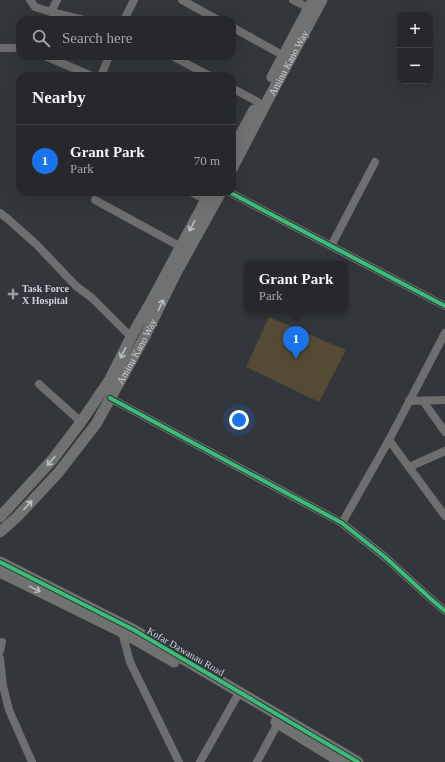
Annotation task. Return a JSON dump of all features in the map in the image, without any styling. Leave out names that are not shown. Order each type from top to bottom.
[{"type":"main road","name":"Aminu Kano Way","points":[[236,161],[322,0]]},
{"type":"main road","name":"Aminu Kano Way","points":[[236,141],[284,56],[311,4]]},
{"type":"main road","name":"Aminu Kano Way","points":[[0,517],[53,460],[110,379],[131,337],[208,196]]},
{"type":"main road","name":"Aminu Kano Way","points":[[0,532],[17,517],[58,473],[96,424],[145,336],[176,273],[219,196]]},
{"type":"main road","points":[[78,426],[86,438]]},
{"type":"main road","name":"Kofar Dawanau Road","points":[[0,562],[134,630],[358,762]]},
{"type":"main road","name":"Kofar Dawanau Road","points":[[0,572],[122,632],[278,723],[328,758],[341,762]]},
{"type":"street","points":[[30,0],[35,7],[68,16]]},
{"type":"street","points":[[51,12],[57,0]]},
{"type":"street","points":[[126,16],[134,0]]},
{"type":"street","points":[[182,0],[211,16]]},
{"type":"street","points":[[293,0],[311,4]]},
{"type":"street","points":[[236,30],[284,56]]},
{"type":"street","points":[[0,48],[16,48]]},
{"type":"street","points":[[54,60],[83,72]]},
{"type":"street","points":[[103,72],[107,60]]},
{"type":"street","points":[[180,60],[202,72]]},
{"type":"street","points":[[236,90],[258,102]]},
{"type":"street","points":[[331,246],[374,162]]},
{"type":"street","points":[[236,196],[445,306]]},
{"type":"street","points":[[95,200],[181,247]]},
{"type":"street","points":[[0,213],[37,245],[76,286],[92,298],[131,337]]},
{"type":"street","points":[[342,523],[409,401],[442,346],[445,333]]},
{"type":"street","points":[[39,384],[78,426]]},
{"type":"street","points":[[110,398],[342,523],[385,557],[445,611]]},
{"type":"street","points":[[409,401],[445,400]]},
{"type":"street","points":[[423,401],[445,432]]},
{"type":"street","points":[[388,440],[410,467],[445,516]]},
{"type":"street","points":[[410,467],[445,451]]},
{"type":"street","points":[[122,632],[130,662],[178,762]]},
{"type":"street","points":[[0,651],[2,642]]},
{"type":"street","points":[[0,658],[3,686],[9,710],[32,762]]},
{"type":"street","points":[[200,762],[236,698]]},
{"type":"street","points":[[257,762],[278,723]]},
{"type":"shaded area","points":[[269,317],[346,350],[319,402],[246,367]]},
{"type":"cycle path","points":[[236,196],[445,306]]},
{"type":"cycle path","points":[[110,398],[342,523],[385,557],[445,611]]},
{"type":"cycle path","points":[[0,562],[134,630],[358,762]]},
{"type":"place","name":"Task Force X Hospital","points":[[13,294]]},
{"type":"place","name":"Grant Park","points":[[296,359]]}]
